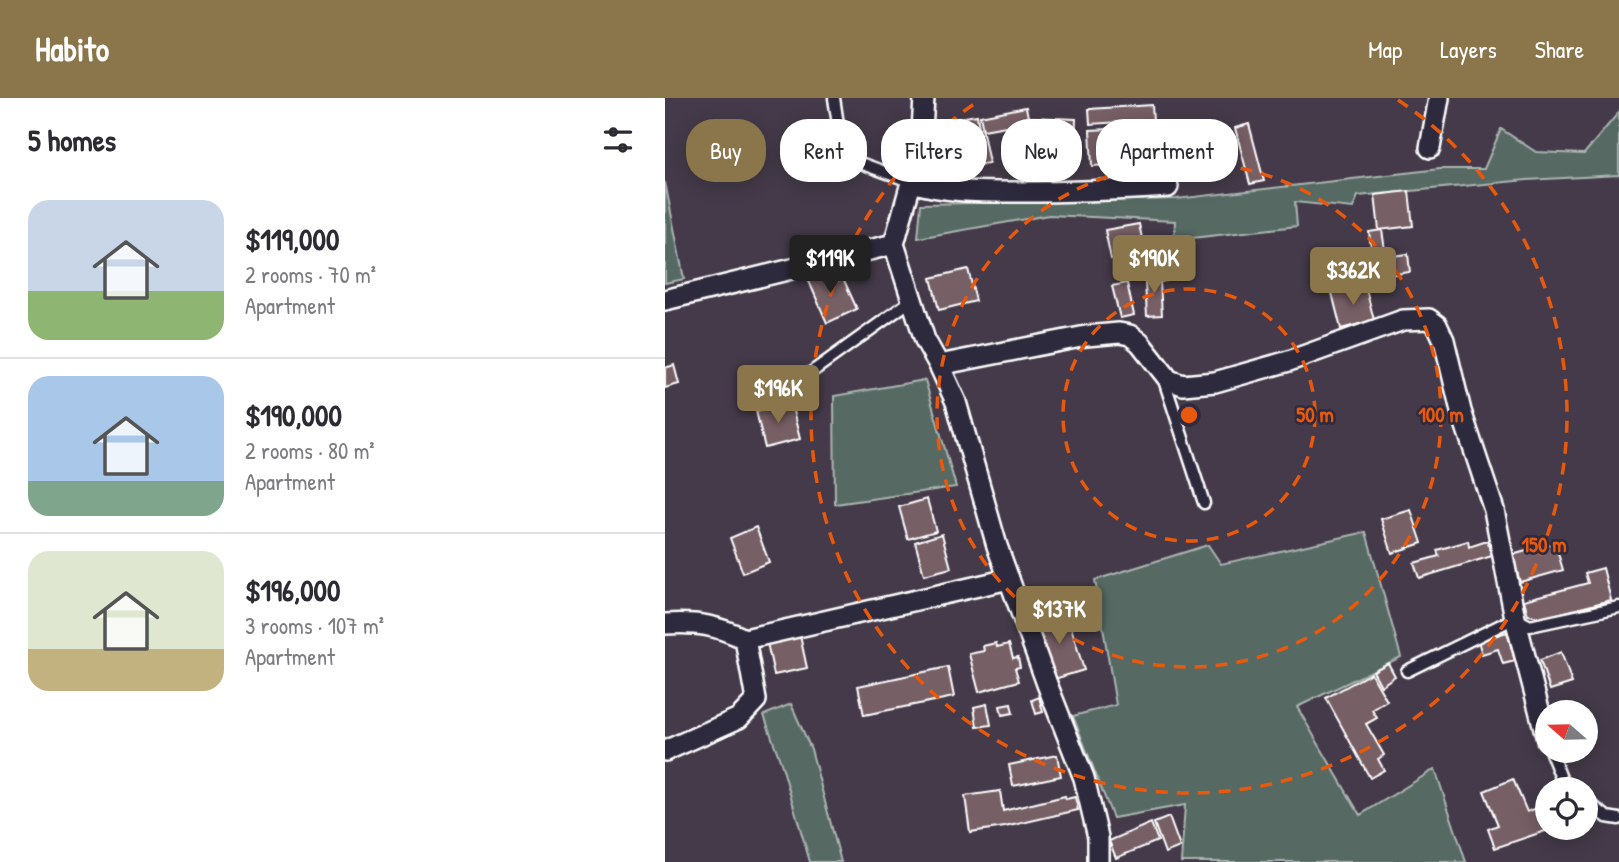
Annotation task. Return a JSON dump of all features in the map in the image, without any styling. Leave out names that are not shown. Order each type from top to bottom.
[{"type":"street","points":[[923,119],[924,98]]},
{"type":"street","points":[[1430,148],[1439,98]]},
{"type":"street","points":[[1098,862],[1098,837],[1084,778],[1009,579],[956,402],[925,340],[894,244],[912,182],[932,188],[970,192],[1087,192],[1168,187]]},
{"type":"street","points":[[665,300],[894,244]]},
{"type":"street","points":[[939,365],[1119,332],[1130,335],[1140,343],[1169,380],[1183,385],[1215,382],[1289,361],[1403,320],[1429,319],[1437,324],[1444,340],[1461,411],[1494,510],[1515,618],[1536,700]]},
{"type":"street","points":[[665,624],[693,622],[722,628],[745,639],[1009,579]]},
{"type":"street","points":[[665,751],[739,718],[756,700],[745,639]]},
{"type":"lane","points":[[834,98],[841,144],[860,163],[881,171]]},
{"type":"lane","points":[[774,399],[912,300]]},
{"type":"lane","points":[[1161,371],[1204,503]]},
{"type":"lane","points":[[1407,671],[1515,618],[1530,626],[1619,607]]},
{"type":"lane","points":[[1598,810],[1607,817],[1619,819]]},
{"type":"green space","points":[[1619,112],[1619,175],[1527,180],[1358,196],[1353,208],[1295,202],[1297,226],[1174,240],[1175,221],[1049,215],[918,238],[921,204],[1176,199],[1440,169],[1484,169],[1501,129],[1536,152],[1584,154]]},
{"type":"green space","points":[[665,182],[684,279],[665,283]]},
{"type":"green space","points":[[925,380],[956,487],[835,504],[834,396]]},
{"type":"green space","points":[[1366,532],[1401,657],[1297,707],[1360,815],[1435,769],[1466,862],[1181,862],[1185,805],[1113,818],[1073,716],[1116,705],[1095,580],[1208,545],[1221,564]]},
{"type":"green space","points":[[791,704],[811,749],[841,862],[810,862],[764,715]]},
{"type":"building","points":[[1152,105],[1153,119],[1096,119],[1096,124],[1090,124],[1089,109]]},
{"type":"building","points":[[1026,107],[1028,119],[1001,119],[1001,127],[987,129],[987,119],[981,119],[980,116]]},
{"type":"building","points":[[977,115],[978,119],[954,119]]},
{"type":"building","points":[[1030,117],[1076,119],[1030,119]]},
{"type":"building","points":[[1249,124],[1264,181],[1250,184],[1238,139],[1238,127]]},
{"type":"building","points":[[1090,130],[1096,130],[1096,166],[1092,166]]},
{"type":"building","points":[[1409,191],[1413,226],[1379,230],[1375,195]]},
{"type":"building","points":[[1139,224],[1145,253],[1111,259],[1105,230]]},
{"type":"building","points":[[1382,230],[1386,257],[1408,254],[1410,272],[1375,277],[1369,232]]},
{"type":"building","points":[[817,264],[827,285],[843,278],[857,309],[827,323],[804,270]]},
{"type":"building","points":[[968,269],[976,301],[939,310],[931,278]]},
{"type":"building","points":[[1166,274],[1166,281],[1160,282],[1162,315],[1147,316],[1145,283],[1152,282],[1151,276]]},
{"type":"building","points":[[1127,283],[1134,315],[1120,318],[1112,286]]},
{"type":"building","points":[[1365,285],[1374,320],[1341,329],[1332,293]]},
{"type":"building","points":[[674,365],[679,384],[665,388],[665,368]]},
{"type":"building","points":[[791,403],[800,439],[765,448],[756,411]]},
{"type":"building","points":[[927,499],[936,531],[908,539],[899,507]]},
{"type":"building","points":[[1411,510],[1422,543],[1392,553],[1381,519]]},
{"type":"building","points":[[756,527],[769,562],[743,573],[730,538]]},
{"type":"building","points":[[942,534],[951,568],[924,575],[915,542]]},
{"type":"building","points":[[1468,541],[1469,547],[1487,541],[1492,556],[1419,578],[1414,563],[1439,556],[1437,550]]},
{"type":"building","points":[[1555,543],[1563,570],[1520,582],[1512,555]]},
{"type":"building","points":[[1603,568],[1611,600],[1542,618],[1528,615],[1524,600],[1588,583],[1585,573]]},
{"type":"building","points":[[1066,611],[1084,670],[1051,680],[1033,622]]},
{"type":"building","points":[[799,631],[807,668],[774,675],[766,638]]},
{"type":"building","points":[[1507,632],[1515,661],[1503,664],[1498,649],[1482,654],[1478,641]]},
{"type":"building","points":[[996,643],[997,647],[1009,644],[1013,658],[1018,657],[1020,667],[1015,668],[1019,681],[979,692],[969,654],[984,651],[983,646]]},
{"type":"building","points":[[1561,652],[1572,683],[1550,690],[1540,660]]},
{"type":"building","points":[[1388,663],[1395,676],[1381,686],[1373,671]]},
{"type":"building","points":[[948,667],[954,697],[864,715],[858,686]]},
{"type":"building","points":[[1371,673],[1387,701],[1372,710],[1377,718],[1366,724],[1384,755],[1378,759],[1384,770],[1370,778],[1326,698]]},
{"type":"building","points":[[1039,697],[1043,712],[1036,714],[1032,700]]},
{"type":"building","points":[[987,704],[991,725],[977,727],[974,707]]},
{"type":"building","points":[[1011,704],[1013,713],[1002,715],[1000,706]]},
{"type":"building","points":[[1057,755],[1061,776],[1013,786],[1009,765]]},
{"type":"building","points":[[1513,779],[1527,812],[1535,809],[1535,834],[1495,848],[1488,829],[1498,825],[1484,791]]},
{"type":"building","points":[[1000,791],[1003,811],[1065,796],[1066,799],[1075,797],[1078,810],[970,832],[965,796]]},
{"type":"building","points":[[1169,817],[1180,847],[1165,853],[1154,823]]},
{"type":"building","points":[[1151,823],[1158,841],[1116,858],[1109,841]]}]
